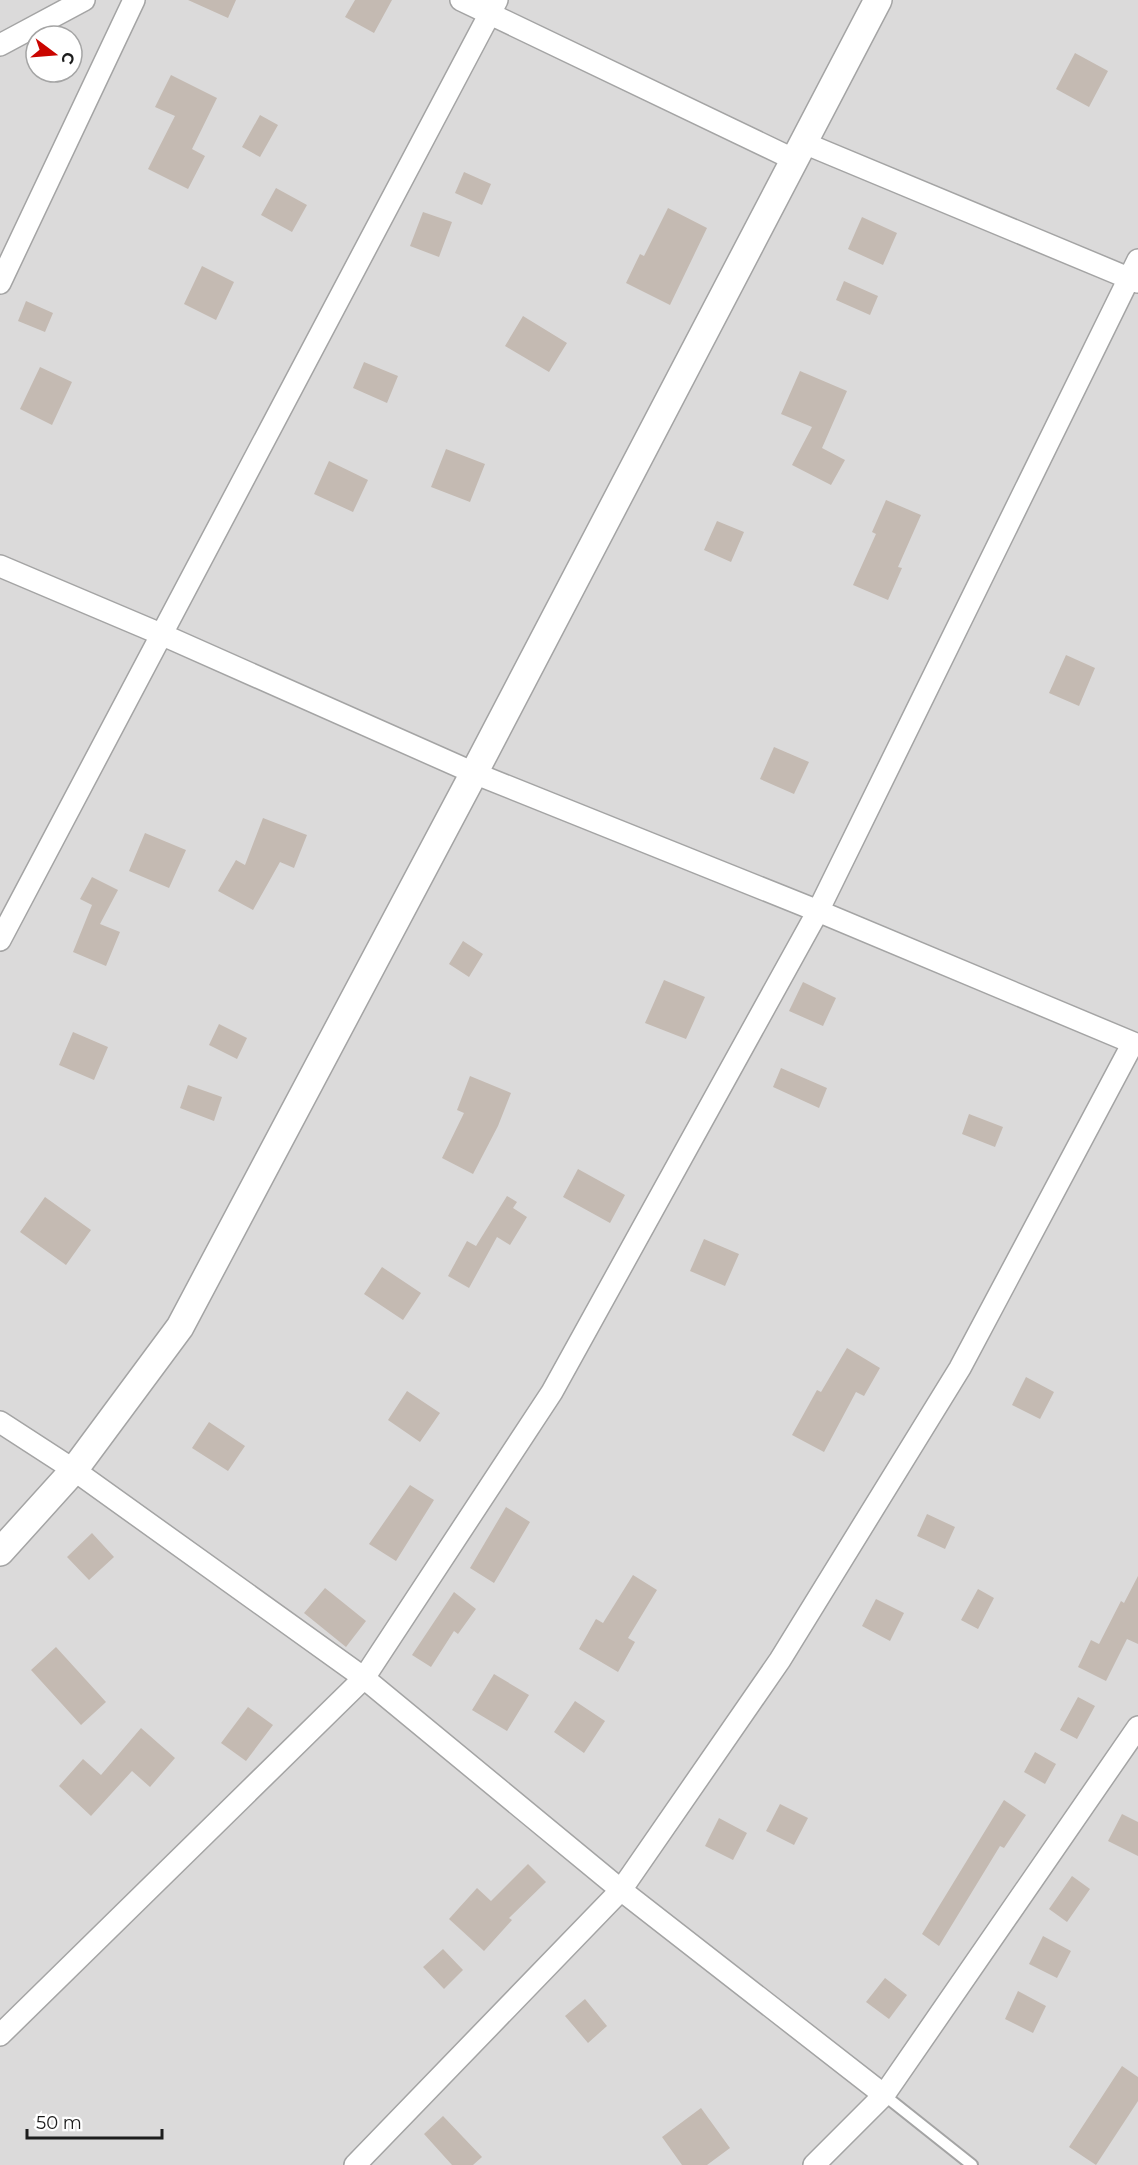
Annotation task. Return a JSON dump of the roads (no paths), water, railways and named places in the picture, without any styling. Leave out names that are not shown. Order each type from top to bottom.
[{"type":"street","points":[[0,45],[84,0]]},
{"type":"street","points":[[0,283],[134,0]]},
{"type":"street","points":[[0,2035],[364,1678],[552,1392],[818,911],[1135,273],[799,151],[493,7],[461,0]]},
{"type":"street","points":[[0,1552],[74,1470],[180,1327],[474,773],[878,0]]},
{"type":"street","points":[[0,940],[493,7]]},
{"type":"street","points":[[0,566],[163,635],[474,773],[818,911],[1136,1044],[960,1368],[780,1660],[621,1890],[356,2165]]},
{"type":"street","points":[[0,1422],[74,1470],[364,1678],[621,1890],[884,2095]]},
{"type":"street","points":[[814,2165],[884,2095],[1138,1727]]},
{"type":"lane","points":[[884,2095],[972,2165]]}]
